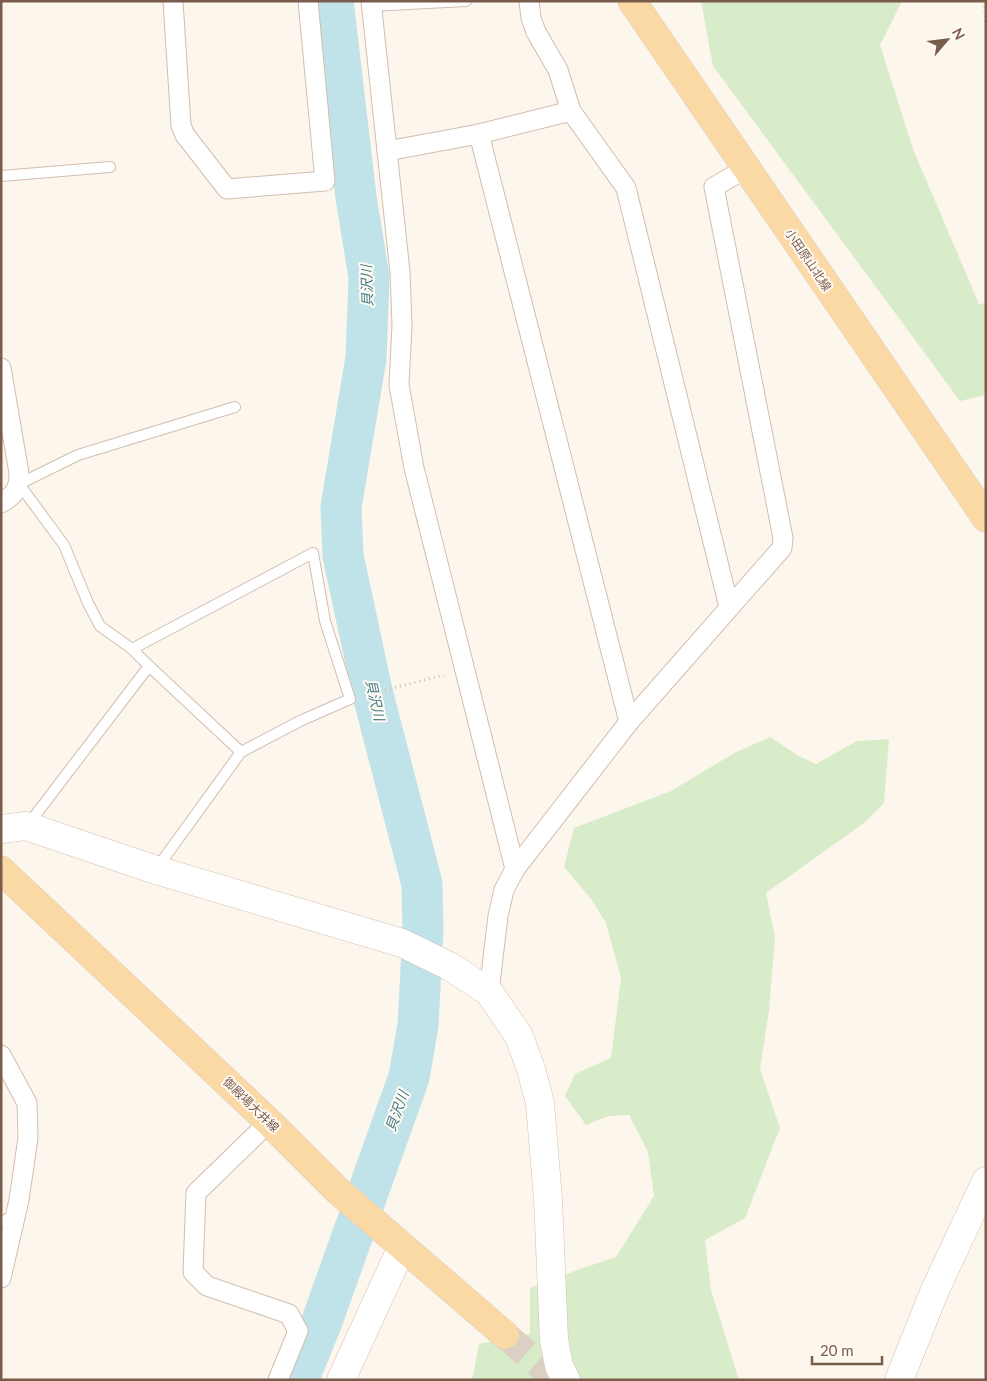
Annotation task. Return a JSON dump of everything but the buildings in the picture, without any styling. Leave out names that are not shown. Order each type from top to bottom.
[{"type":"main road","name":"小田原山北線","points":[[632,1],[986,518]]},
{"type":"main road","name":"御殿場大井線","points":[[1,870],[269,1122],[337,1190],[505,1335]]},
{"type":"street","points":[[173,1],[181,126],[185,135],[227,189],[325,181],[308,1]]},
{"type":"street","points":[[529,1],[531,18],[536,32],[558,70],[571,111],[626,188],[729,607]]},
{"type":"street","points":[[371,4],[400,272],[402,326],[399,385],[414,468],[515,869]]},
{"type":"street","points":[[387,151],[480,134],[571,111]]},
{"type":"street","points":[[480,134],[629,722]]},
{"type":"street","points":[[489,992],[498,916],[504,890],[515,869],[629,722],[782,548],[783,538],[714,187],[746,169]]},
{"type":"street","points":[[1,368],[19,473],[19,484],[16,490],[1,503]]},
{"type":"street","points":[[14,828],[402,943],[451,967],[489,992],[519,1036],[531,1069],[540,1103],[548,1199],[554,1340],[559,1366],[566,1380]]},
{"type":"street","points":[[1,1278],[8,1219],[28,1138],[27,1103],[3,1062]]},
{"type":"street","points":[[269,1122],[196,1193],[193,1272],[207,1286],[289,1314],[298,1330],[278,1380]]},
{"type":"street","points":[[900,1380],[935,1290],[986,1181]]},
{"type":"street","points":[[341,1380],[402,1247]]},
{"type":"lane","points":[[371,4],[466,1]]},
{"type":"lane","points":[[1,176],[110,167]]},
{"type":"lane","points":[[235,407],[78,455],[19,484],[64,545],[88,604],[100,626],[132,649],[241,752]]},
{"type":"lane","points":[[132,649],[313,552],[325,621],[350,699],[300,721],[241,752],[156,870]]},
{"type":"lane","points":[[14,828],[149,666]]},
{"type":"path","points":[[984,1],[986,25]]},
{"type":"path","points":[[350,699],[464,669]]},
{"type":"green space","points":[[701,1],[902,1],[880,45],[913,149],[979,304],[986,303],[986,395],[960,401],[713,66]]},
{"type":"green space","points":[[770,737],[799,756],[816,764],[857,741],[889,739],[884,803],[864,823],[766,893],[775,937],[769,1010],[760,1069],[780,1128],[745,1218],[705,1240],[711,1290],[739,1380],[472,1380],[479,1344],[530,1334],[530,1288],[616,1257],[654,1196],[648,1152],[629,1115],[609,1116],[586,1125],[565,1096],[575,1074],[611,1058],[621,978],[606,923],[591,899],[564,867],[574,828],[671,791],[736,752]]},
{"type":"waterway","name":"貝沢川","points":[[298,1380],[322,1321],[409,1077],[418,1025],[423,932],[422,884],[373,695],[343,556],[341,507],[366,358],[369,277],[356,197],[333,1]]},
{"type":"tunnel","points":[[505,1335],[557,1380]]}]
